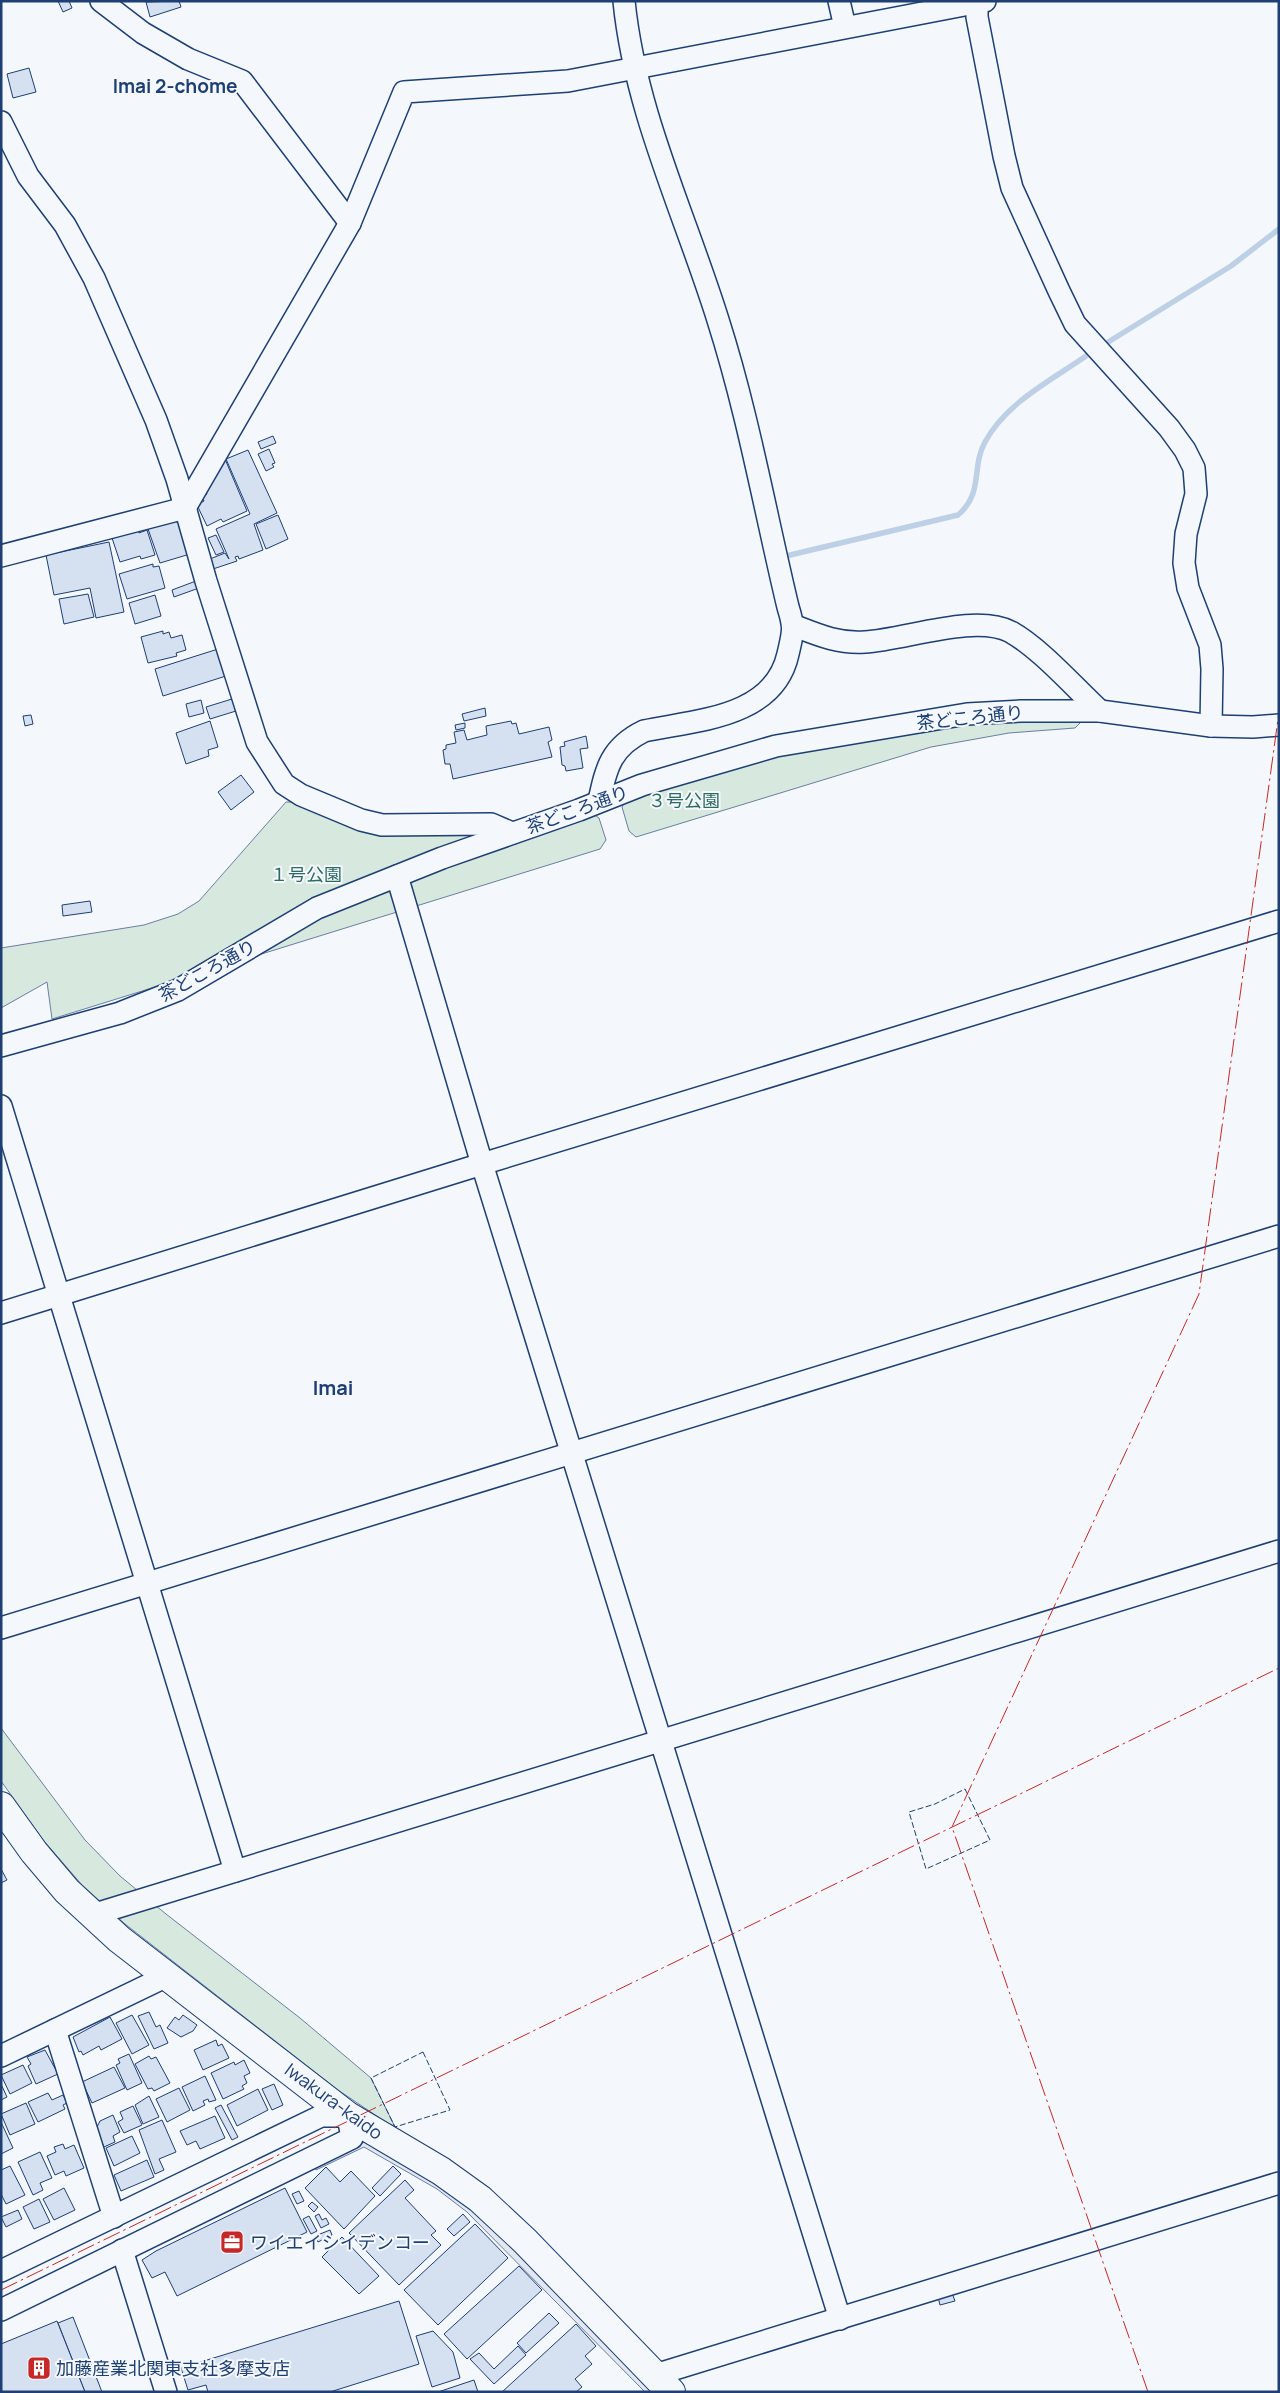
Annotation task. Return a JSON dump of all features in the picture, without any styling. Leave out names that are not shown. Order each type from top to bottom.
[{"type":"main road","name":"Iwakura-kaido","points":[[3,1811],[50,1872],[92,1915],[145,1961],[348,2116],[441,2171],[498,2215],[663,2383]]},
{"type":"street","points":[[101,1],[143,33],[188,58],[242,80],[350,223]]},
{"type":"street","points":[[599,801],[605,771],[620,746],[631,737],[644,731],[738,710],[762,698],[776,683],[786,666],[794,626],[728,350],[649,122],[634,68],[624,1]]},
{"type":"street","points":[[839,1],[845,27]]},
{"type":"street","points":[[1,556],[185,508],[350,223],[404,92],[542,83],[634,68],[881,20],[895,20],[980,2],[976,17],[1010,180],[1059,291],[1076,324],[1169,428],[1185,450],[1194,468],[1196,494],[1186,534],[1184,563],[1188,588],[1210,645],[1212,726]]},
{"type":"street","points":[[1,122],[23,168],[65,224],[94,278],[156,420],[257,742],[284,784],[300,795],[361,820],[382,825],[490,824],[512,833]]},
{"type":"street","points":[[794,626],[835,641],[865,642],[963,627],[984,625],[998,627],[1027,643],[1100,711]]},
{"type":"street","name":"茶どころ通り","points":[[1,1046],[120,1013],[178,990],[317,908],[397,876],[666,777],[799,741],[967,714],[1021,711],[1100,711],[1212,726],[1253,727],[1279,725]]},
{"type":"street","points":[[397,876],[482,1164],[573,1452],[840,2318]]},
{"type":"street","points":[[1,1313],[1279,921]]},
{"type":"street","points":[[1,1106],[235,1871]]},
{"type":"street","points":[[1,1628],[1279,1236]]},
{"type":"street","points":[[92,1915],[1279,1551]]},
{"type":"street","points":[[1,2056],[167,1976]]},
{"type":"street","points":[[55,2030],[114,2217]]},
{"type":"street","points":[[1,2272],[321,2116],[348,2116],[352,2138],[1,2310]]},
{"type":"street","points":[[663,2383],[840,2318],[1279,2184]]},
{"type":"street","points":[[122,2250],[166,2392]]},
{"type":"green space","name":"３号公園","points":[[952,720],[1082,721],[1075,728],[1009,733],[931,747],[636,837],[629,831],[622,807],[628,796],[770,752]]},
{"type":"green space","name":"１号公園","points":[[286,802],[299,802],[364,830],[531,831],[589,811],[599,818],[606,840],[600,849],[52,1019],[47,982],[1,1008],[1,948],[144,925],[178,914],[199,901]]},
{"type":"green space","points":[[1,1728],[85,1840],[120,1876],[300,2018],[371,2078],[396,2129],[338,2090],[125,1924],[82,1885],[44,1841],[1,1781]]},
{"type":"shaded area","points":[[370,2142],[477,2209],[657,2392],[645,2392],[467,2212],[437,2189],[364,2147],[316,2170],[314,2166],[359,2143]]},
{"type":"building","points":[[58,1],[69,1],[72,8],[63,12]]},
{"type":"building","points":[[179,1],[181,7],[150,17],[146,2]]},
{"type":"building","points":[[29,68],[36,92],[13,98],[7,74]]},
{"type":"building","points":[[273,436],[276,443],[261,449],[258,442]]},
{"type":"building","points":[[269,449],[275,463],[272,464],[274,467],[266,471],[258,454]]},
{"type":"building","points":[[248,450],[277,513],[254,524],[263,550],[239,559],[238,556],[235,557],[237,561],[213,569],[210,559],[225,553],[229,559],[216,529],[250,514],[226,459]]},
{"type":"building","points":[[225,459],[247,511],[223,522],[221,519],[207,526],[197,505],[204,501],[202,497],[207,494],[205,491]]},
{"type":"building","points":[[278,515],[288,539],[266,549],[256,524]]},
{"type":"building","points":[[175,520],[176,522],[179,521],[190,554],[160,563],[148,529]]},
{"type":"building","points":[[138,530],[139,533],[147,530],[155,555],[141,559],[140,556],[120,562],[112,538]]},
{"type":"building","points":[[216,535],[224,552],[216,555],[208,538]]},
{"type":"building","points":[[109,542],[124,612],[96,618],[90,588],[54,595],[46,555]]},
{"type":"building","points":[[153,564],[153,567],[159,566],[165,588],[127,599],[119,574]]},
{"type":"building","points":[[196,581],[199,588],[174,597],[172,590]]},
{"type":"building","points":[[88,594],[94,617],[64,624],[59,599]]},
{"type":"building","points":[[155,595],[161,616],[135,624],[129,603]]},
{"type":"building","points":[[163,631],[163,634],[169,632],[171,638],[182,635],[186,650],[176,653],[177,656],[148,663],[141,637]]},
{"type":"building","points":[[218,649],[226,676],[163,696],[155,669]]},
{"type":"building","points":[[232,699],[236,711],[210,719],[206,707]]},
{"type":"building","points":[[201,700],[204,713],[189,717],[186,704]]},
{"type":"building","points":[[485,708],[486,716],[464,721],[462,714]]},
{"type":"building","points":[[31,715],[33,724],[25,726],[23,716]]},
{"type":"building","points":[[210,721],[218,747],[208,750],[209,756],[186,764],[176,733]]},
{"type":"building","points":[[511,721],[512,724],[516,723],[519,734],[549,727],[552,740],[548,742],[552,757],[453,779],[450,764],[445,764],[443,750],[446,749],[446,745],[456,743],[454,732],[464,730],[467,740],[487,735],[486,726]]},
{"type":"building","points":[[465,723],[465,728],[456,730],[455,725]]},
{"type":"building","points":[[586,736],[588,748],[580,749],[583,768],[566,771],[565,766],[562,765],[560,747],[565,746],[564,742]]},
{"type":"building","points":[[241,775],[254,792],[231,810],[218,792]]},
{"type":"building","points":[[90,901],[92,912],[63,916],[62,905]]},
{"type":"building","points":[[1,1869],[7,1880],[1,1883]]},
{"type":"building","points":[[149,2012],[156,2027],[160,2025],[168,2043],[154,2049],[138,2016]]},
{"type":"building","points":[[132,2015],[149,2045],[132,2054],[116,2023]]},
{"type":"building","points":[[183,2015],[197,2025],[193,2031],[181,2037],[167,2028],[175,2017],[179,2020]]},
{"type":"building","points":[[110,2017],[122,2039],[101,2050],[99,2046],[83,2055],[81,2051],[79,2052],[73,2037]]},
{"type":"building","points":[[216,2040],[218,2046],[222,2044],[229,2058],[203,2070],[194,2050]]},
{"type":"building","points":[[45,2050],[58,2074],[36,2084],[28,2066],[31,2064],[27,2057]]},
{"type":"building","points":[[129,2054],[142,2083],[127,2090],[116,2065],[120,2063],[118,2059]]},
{"type":"building","points":[[149,2056],[151,2059],[156,2057],[170,2083],[154,2091],[152,2088],[148,2089],[135,2064]]},
{"type":"building","points":[[244,2060],[250,2073],[244,2076],[247,2083],[242,2086],[244,2089],[223,2099],[211,2073],[234,2062],[235,2065]]},
{"type":"building","points":[[23,2065],[32,2083],[10,2094],[1,2075]]},
{"type":"building","points":[[114,2067],[125,2088],[92,2103],[82,2082]]},
{"type":"building","points":[[205,2076],[216,2100],[209,2102],[208,2099],[203,2101],[205,2105],[193,2111],[182,2087]]},
{"type":"building","points":[[1,2084],[7,2097],[1,2100]]},
{"type":"building","points":[[274,2084],[283,2105],[272,2110],[262,2089]]},
{"type":"building","points":[[179,2088],[190,2110],[167,2122],[156,2099]]},
{"type":"building","points":[[258,2089],[268,2110],[237,2126],[227,2105]]},
{"type":"building","points":[[48,2093],[52,2100],[63,2095],[67,2103],[63,2105],[65,2109],[38,2122],[28,2102]]},
{"type":"building","points":[[149,2096],[159,2117],[143,2124],[135,2105]]},
{"type":"building","points":[[26,2103],[35,2124],[10,2135],[1,2114]]},
{"type":"building","points":[[221,2105],[238,2137],[232,2140],[215,2108]]},
{"type":"building","points":[[133,2106],[142,2125],[124,2133],[118,2122],[123,2119],[120,2112]]},
{"type":"building","points":[[113,2115],[120,2132],[113,2136],[115,2142],[104,2147],[96,2129],[100,2121]]},
{"type":"building","points":[[215,2116],[225,2138],[200,2149],[196,2141],[187,2145],[180,2131]]},
{"type":"building","points":[[162,2120],[176,2152],[159,2159],[164,2170],[155,2174],[139,2130]]},
{"type":"building","points":[[1,2122],[13,2148],[1,2154]]},
{"type":"building","points":[[132,2136],[140,2153],[114,2166],[106,2148]]},
{"type":"building","points":[[63,2144],[65,2149],[74,2145],[84,2168],[66,2176],[64,2171],[55,2175],[47,2156],[56,2152],[54,2147]]},
{"type":"building","points":[[40,2152],[52,2178],[40,2183],[43,2190],[33,2195],[18,2162]]},
{"type":"building","points":[[147,2160],[154,2177],[121,2191],[114,2175]]},
{"type":"building","points":[[10,2166],[25,2195],[6,2204],[1,2194],[1,2170]]},
{"type":"building","points":[[393,2166],[401,2174],[380,2196],[372,2188]]},
{"type":"building","points":[[326,2167],[340,2182],[351,2171],[375,2196],[344,2229],[305,2188]]},
{"type":"building","points":[[405,2180],[414,2190],[405,2198],[436,2231],[431,2235],[441,2245],[399,2285],[349,2233]]},
{"type":"building","points":[[64,2188],[75,2210],[54,2220],[43,2199]]},
{"type":"building","name":"ワイエイシイデンコー","points":[[285,2188],[307,2232],[177,2296],[165,2272],[152,2278],[142,2260],[156,2251]]},
{"type":"building","points":[[299,2191],[304,2201],[297,2204],[292,2194]]},
{"type":"building","points":[[39,2199],[50,2222],[34,2229],[23,2207]]},
{"type":"building","points":[[312,2202],[318,2207],[314,2212],[308,2206]]},
{"type":"building","points":[[18,2210],[22,2219],[6,2227],[1,2217]]},
{"type":"building","points":[[319,2214],[322,2220],[326,2218],[329,2224],[321,2228],[315,2216]]},
{"type":"building","points":[[463,2214],[470,2222],[454,2236],[447,2229]]},
{"type":"building","points":[[309,2216],[317,2231],[311,2234],[303,2219]]},
{"type":"building","points":[[475,2224],[508,2258],[438,2325],[404,2290]]},
{"type":"building","points":[[330,2230],[332,2235],[318,2242],[315,2236]]},
{"type":"building","points":[[342,2237],[379,2276],[359,2294],[322,2257]]},
{"type":"building","points":[[519,2266],[542,2290],[467,2359],[444,2334]]},
{"type":"building","points":[[952,2293],[955,2301],[940,2305],[938,2297]]},
{"type":"building","points":[[399,2301],[419,2364],[330,2392],[208,2392],[206,2385],[188,2390],[181,2368]]},
{"type":"building","points":[[549,2313],[559,2323],[526,2353],[517,2343]]},
{"type":"building","points":[[73,2317],[102,2392],[85,2392],[58,2323]]},
{"type":"building","name":"加藤産業北関東支社多摩支店","points":[[57,2321],[85,2392],[1,2392],[1,2344]]},
{"type":"building","points":[[576,2324],[596,2346],[585,2356],[592,2364],[575,2379],[582,2387],[576,2392],[502,2392]]},
{"type":"building","points":[[433,2331],[453,2352],[460,2378],[432,2387],[416,2336]]},
{"type":"building","points":[[518,2346],[526,2355],[494,2384],[470,2359],[479,2353],[494,2369]]},
{"type":"building","points":[[474,2380],[478,2392],[438,2392]]},
{"type":"waterway","points":[[1105,344],[1231,266],[1279,229]]},
{"type":"waterway","points":[[786,556],[958,515],[971,498],[981,451],[994,428],[1017,404],[1086,356]]},
{"type":"fence","points":[[965,1789],[990,1840],[926,1869],[909,1812],[935,1804],[965,1789]]},
{"type":"fence","points":[[423,2052],[450,2110],[395,2127],[371,2078],[423,2052]]},
{"type":"power","points":[[1148,2392],[952,1827],[1199,1294],[1279,712]]},
{"type":"power","points":[[1,2290],[1279,1668]]},
{"type":"place","name":"ワイエイシイデンコー","points":[[232,2242]]},
{"type":"place","name":"加藤産業北関東支社多摩支店","points":[[39,2368]]},
{"type":"district","name":"Imai 2-chome","points":[[175,86]]},
{"type":"district","name":"Imai","points":[[333,1387]]}]
